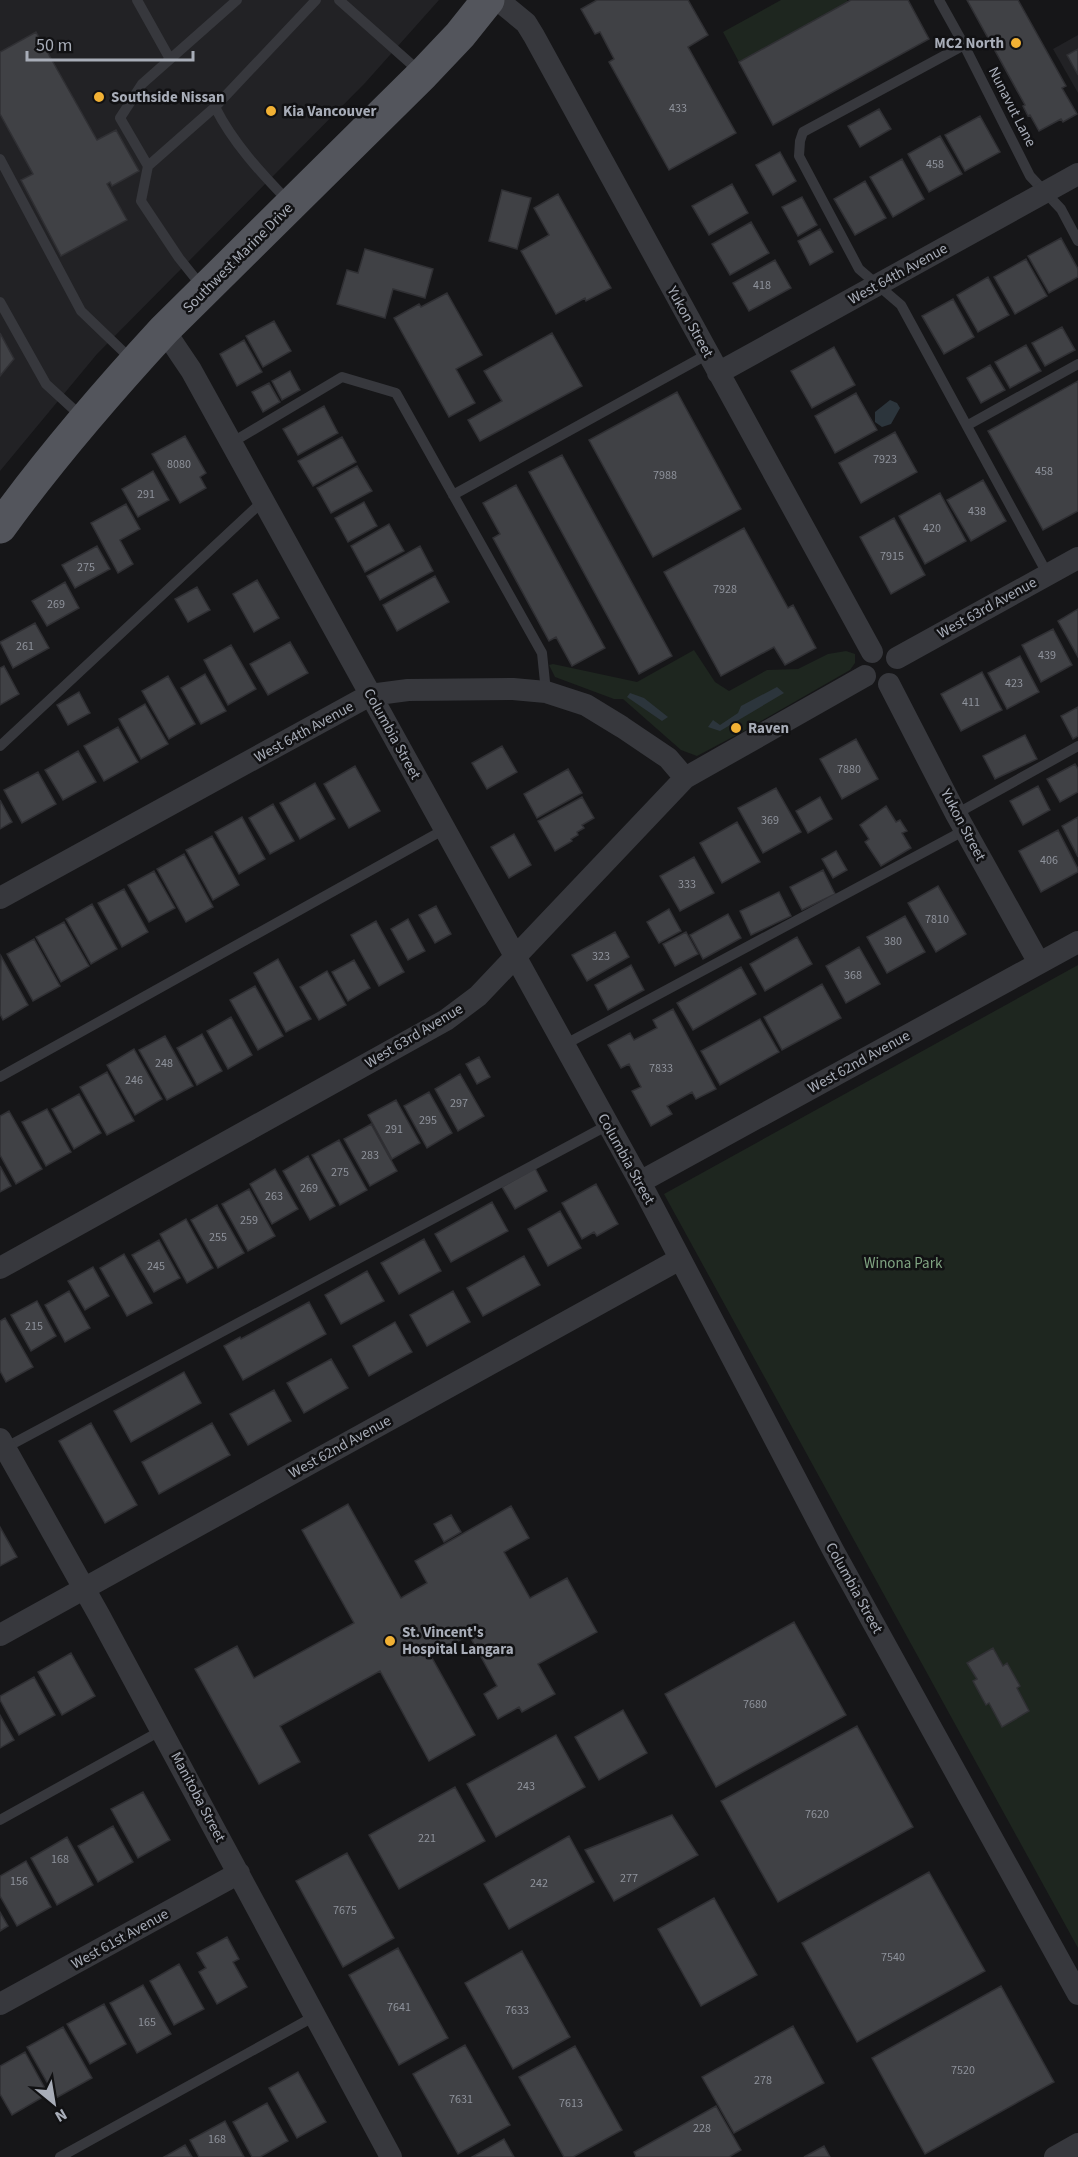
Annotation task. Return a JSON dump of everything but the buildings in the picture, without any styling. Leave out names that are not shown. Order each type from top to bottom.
[{"type":"main road","name":"Southwest Marine Drive","points":[[0,527],[84,419],[164,330],[423,74],[460,35],[488,0]]},
{"type":"street","name":"Yukon Street","points":[[498,0],[526,23],[534,36],[872,652]]},
{"type":"street","name":"West 64th Avenue","points":[[713,363],[877,285],[1078,174]]},
{"type":"street","name":"Columbia Street","points":[[164,330],[191,370],[640,1182],[832,1550],[1078,1994]]},
{"type":"street","name":"West 63rd Avenue","points":[[897,658],[1078,558]]},
{"type":"street","points":[[888,651],[897,658],[898,676],[889,684],[878,686],[865,676],[863,666],[872,652],[888,651]]},
{"type":"street","name":"West 63rd Avenue","points":[[0,1268],[446,1020],[478,996],[685,778],[865,676]]},
{"type":"street","name":"Yukon Street","points":[[889,684],[960,822],[1039,963]]},
{"type":"street","name":"West 64th Avenue","points":[[0,898],[370,695],[408,690],[513,689],[546,692],[586,705],[622,727],[668,758],[685,778]]},
{"type":"street","name":"West 62nd Avenue","points":[[640,1182],[1078,942]]},
{"type":"street","name":"West 62nd Avenue","points":[[0,1635],[680,1259]]},
{"type":"street","name":"Manitoba Street","points":[[2,1446],[162,1730],[388,2156]]},
{"type":"street","name":"West 61st Avenue","points":[[0,2004],[239,1873]]},
{"type":"street","points":[[1055,2157],[1078,2144]]},
{"type":"lane","points":[[137,0],[170,59]]},
{"type":"lane","points":[[148,166],[120,118],[142,84],[237,0]]},
{"type":"lane","points":[[205,290],[179,258],[141,201],[148,166],[215,107],[315,0]]},
{"type":"lane","points":[[339,0],[423,74]]},
{"type":"lane","name":"Nunavut Lane","points":[[939,0],[1030,176],[1061,209],[1078,242]]},
{"type":"lane","points":[[964,45],[803,132],[800,141],[800,156],[859,269],[900,305],[968,425],[1048,575]]},
{"type":"lane","points":[[215,107],[225,128],[264,176],[291,204]]},
{"type":"lane","points":[[0,159],[81,310],[135,362]]},
{"type":"lane","points":[[0,302],[46,384],[84,419]]},
{"type":"lane","points":[[453,495],[713,363]]},
{"type":"lane","points":[[968,425],[1078,364]]},
{"type":"lane","points":[[231,443],[342,377],[396,393],[542,652],[546,692]]},
{"type":"lane","points":[[0,746],[263,501]]},
{"type":"lane","points":[[564,1045],[960,822],[1078,746]]},
{"type":"lane","points":[[0,1077],[444,829]]},
{"type":"lane","points":[[2,1446],[608,1125]]},
{"type":"lane","points":[[0,1820],[162,1730]]},
{"type":"lane","points":[[60,2157],[315,2016]]},
{"type":"shaded area","name":"Southside Nissan","points":[[0,0],[439,0],[365,83],[97,354],[0,471]]},
{"type":"shaded area","points":[[1078,35],[1078,93],[1053,49]]},
{"type":"shaded area","points":[[890,400],[897,403],[900,408],[891,424],[882,427],[875,422],[875,412]]},
{"type":"shaded area","points":[[777,687],[784,693],[720,731],[708,727],[713,720],[720,725],[738,713],[741,706]]},
{"type":"shaded area","points":[[630,693],[644,698],[668,717],[662,721],[627,697]]},
{"type":"green space","points":[[781,0],[847,0],[848,2],[739,62],[723,32]]},
{"type":"green space","points":[[694,650],[715,682],[729,691],[767,670],[798,669],[828,654],[846,651],[855,654],[855,663],[850,670],[697,756],[681,750],[623,699],[614,699],[555,677],[549,665],[637,682]]},
{"type":"green space","name":"Winona Park","points":[[1078,965],[1078,1948],[664,1194]]},
{"type":"place","name":"MC2 North","points":[[1016,43]]},
{"type":"place","name":"Southside Nissan","points":[[99,97]]},
{"type":"place","name":"Kia Vancouver","points":[[271,111]]},
{"type":"place","name":"Raven","points":[[736,728]]},
{"type":"place","name":"St. Vincent's Hospital Langara","points":[[390,1641]]}]
